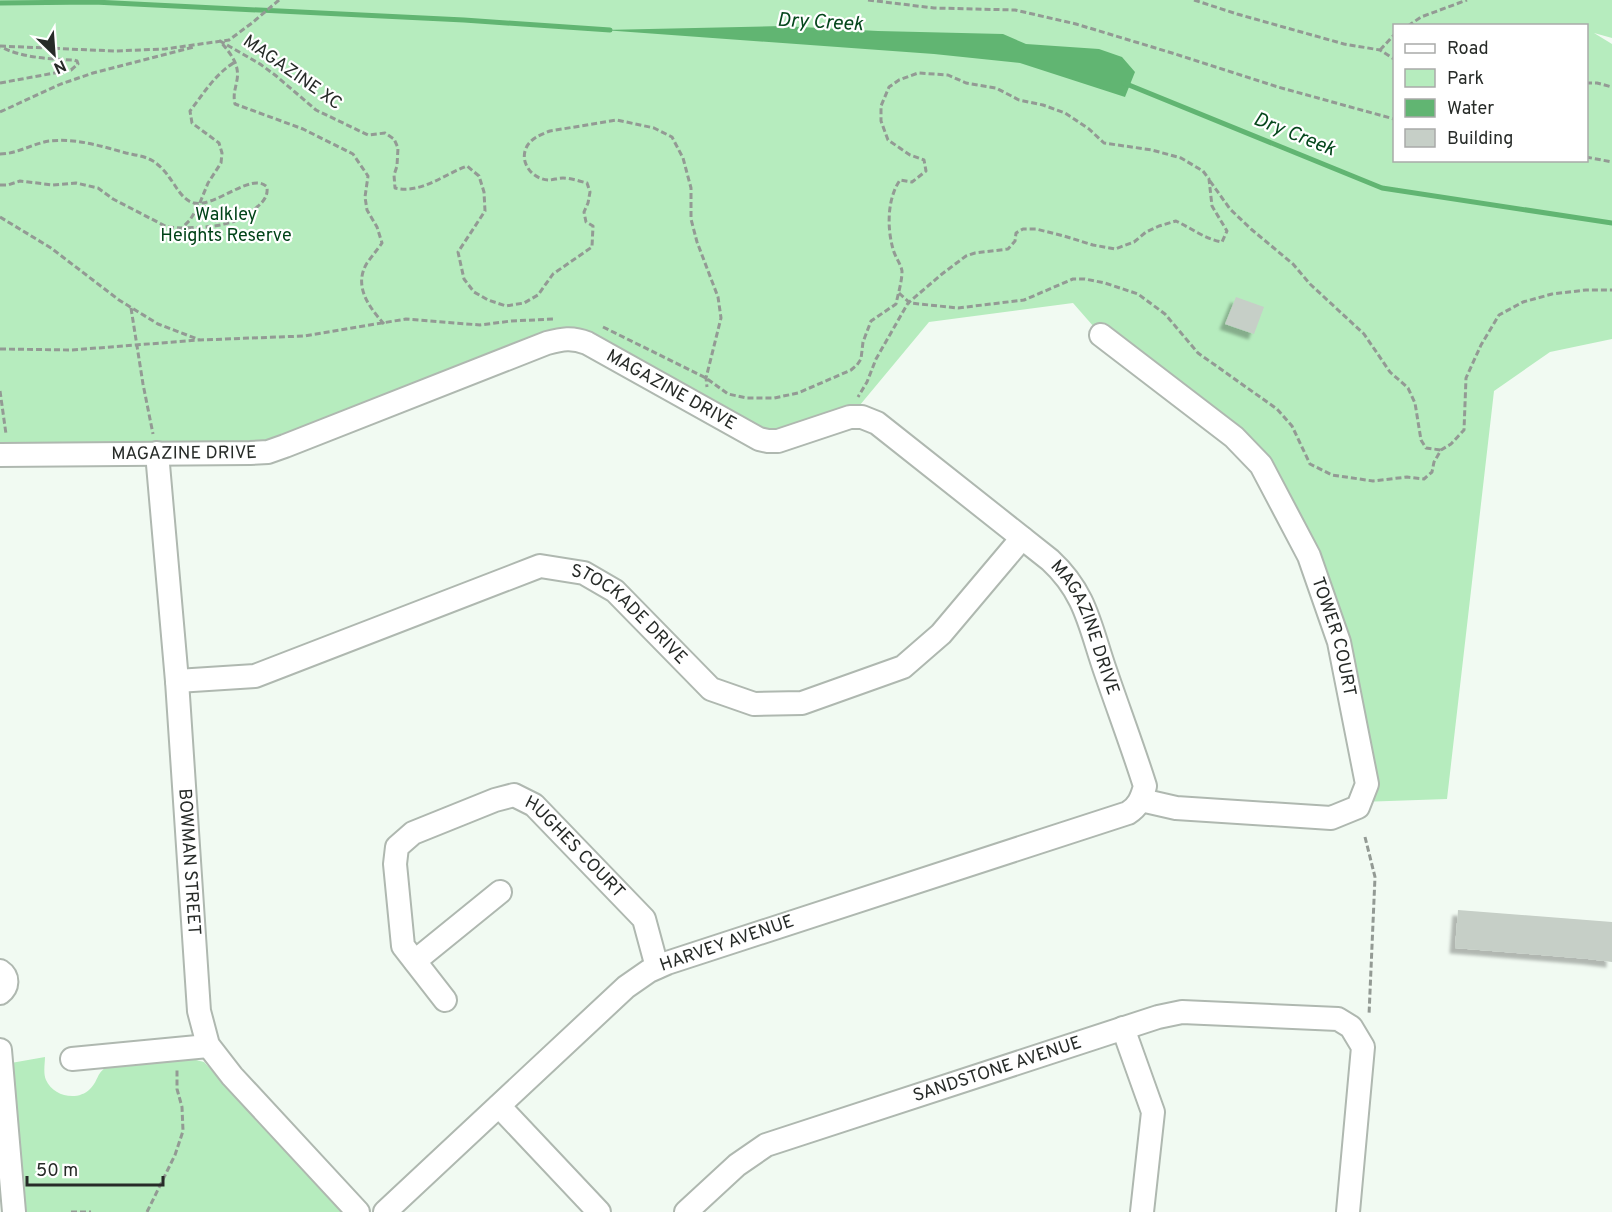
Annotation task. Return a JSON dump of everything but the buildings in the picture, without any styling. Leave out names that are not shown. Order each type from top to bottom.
[{"type":"street","name":"TOWER COURT","points":[[1101,335],[1234,437],[1261,465],[1309,556],[1339,642],[1367,784],[1358,807],[1331,818],[1176,808],[1141,800]]},
{"type":"street","name":"MAGAZINE DRIVE","points":[[4,454],[268,452],[565,338],[587,343],[759,439],[778,441],[850,417],[869,419],[884,428],[1059,568],[1077,591],[1146,786],[1141,800]]},
{"type":"street","name":"BOWMAN STREET","points":[[157,453],[177,681],[199,1011],[208,1046],[232,1076],[358,1212]]},
{"type":"street","name":"STOCKADE DRIVE","points":[[177,681],[255,676],[540,566],[584,573],[615,591],[711,689],[754,705],[802,704],[903,667],[941,634],[1022,538]]},
{"type":"street","name":"HUGHES COURT","points":[[445,999],[403,946],[395,864],[397,847],[413,833],[495,800],[514,795],[534,805],[644,919],[657,967]]},
{"type":"street","name":"HARVEY AVENUE","points":[[385,1212],[626,987],[657,967],[1128,813],[1135,809],[1141,800]]},
{"type":"street","points":[[415,962],[500,892]]},
{"type":"street","points":[[0,971],[7,981],[6,987],[0,993]]},
{"type":"street","name":"SANDSTONE AVENUE","points":[[686,1212],[736,1166],[766,1145],[1123,1028],[1182,1012],[1338,1019],[1351,1027],[1363,1047],[1348,1212]]},
{"type":"street","points":[[1123,1028],[1153,1112],[1142,1212]]},
{"type":"street","points":[[72,1059],[208,1046]]},
{"type":"street","points":[[0,1050],[6,1185],[14,1212]]},
{"type":"street","points":[[499,1106],[599,1212]]},
{"type":"path","points":[[0,112],[61,84],[93,73],[229,40],[279,0]]},
{"type":"path","points":[[868,0],[934,8],[1015,10],[1077,24],[1278,87],[1393,117]]},
{"type":"path","points":[[1194,0],[1344,44],[1380,50],[1393,58]]},
{"type":"path","points":[[1411,24],[1421,17],[1467,0]]},
{"type":"path","points":[[1380,50],[1393,37]]},
{"type":"path","name":"MAGAZINE XC","points":[[220,41],[235,62]]},
{"type":"path","name":"MAGAZINE XC","points":[[220,41],[260,64],[316,110],[368,135],[385,133],[394,139],[398,148],[394,188],[407,191],[435,182],[467,166],[479,176],[484,192],[484,211],[458,252],[459,263],[464,279],[474,292],[506,306],[524,303],[538,295],[553,274],[592,247],[593,226],[586,222],[584,212],[590,192],[586,183],[563,178],[550,180],[537,178],[525,164],[524,153],[528,143],[550,131],[617,120],[654,128],[672,137],[683,158],[691,188],[691,219],[697,242],[718,297],[721,318],[706,378],[708,391]]},
{"type":"path","points":[[0,46],[115,51],[165,49],[205,44]]},
{"type":"path","points":[[0,46],[13,53],[74,60],[78,64],[71,70],[0,83]]},
{"type":"path","points":[[0,349],[72,350],[200,340],[304,336],[384,324],[369,307],[363,292],[364,270],[382,243],[377,227],[367,210],[365,197],[368,176],[363,167],[354,154],[322,137],[235,104],[233,94],[238,73],[235,62],[207,87],[190,111],[192,123],[219,143],[222,153],[221,163],[208,183],[200,204],[182,228]]},
{"type":"path","points":[[774,398],[798,393],[857,365],[861,359],[863,342],[871,321],[896,304],[902,270],[893,249],[889,219],[890,202],[900,180],[912,182],[926,171],[924,160],[910,155],[888,140],[881,121],[881,106],[889,87],[899,80],[918,73],[948,75],[966,82],[996,88],[1019,100],[1065,113],[1089,129],[1104,143],[1152,150],[1181,158],[1203,171],[1230,208],[1251,230],[1293,264],[1310,284],[1364,334],[1390,372],[1408,388],[1415,403],[1422,440],[1426,448],[1442,450]]},
{"type":"path","points":[[1588,83],[1612,87]]},
{"type":"path","points":[[0,154],[50,141],[82,141],[150,159],[192,203],[212,201],[249,183],[264,183],[268,190],[263,202],[253,211],[231,223],[201,228],[182,228],[167,227],[113,199],[98,188],[76,183],[53,185],[20,181],[0,185]]},
{"type":"path","points":[[1588,157],[1612,162]]},
{"type":"path","points":[[850,401],[858,397],[876,359],[908,303],[966,256],[1008,249],[1015,242],[1016,233],[1023,229],[1036,229],[1115,249],[1134,242],[1159,225],[1176,221],[1210,240],[1222,242],[1227,231],[1212,206],[1209,179]]},
{"type":"path","points":[[0,217],[51,248],[131,308],[158,324],[200,340]]},
{"type":"path","points":[[899,293],[910,303],[958,308],[1024,300],[1073,279],[1085,279],[1138,294],[1165,314],[1198,353],[1277,409],[1292,426],[1310,464],[1332,475],[1373,481],[1407,477],[1425,479],[1432,472],[1434,462],[1442,450],[1464,430],[1466,378],[1481,345],[1499,315],[1523,302],[1552,294],[1612,290]]},
{"type":"path","points":[[131,308],[142,384],[157,453]]},
{"type":"path","points":[[0,391],[4,454]]},
{"type":"path","points":[[1365,837],[1375,876],[1369,1015]]},
{"type":"path","points":[[147,1212],[175,1155],[183,1131],[182,1107],[177,1089],[175,1049]]},
{"type":"path","points":[[71,1212],[90,1212]]},
{"type":"green space","name":"Walkley Heights Reserve","points":[[0,0],[1612,0],[1612,38],[1594,33],[1612,44],[1612,339],[1550,352],[1494,391],[1447,799],[1360,802],[1317,577],[1234,437],[1101,335],[1073,303],[929,322],[850,417],[768,441],[574,339],[268,452],[0,458]]},
{"type":"green space","points":[[45,1057],[45,1074],[49,1086],[60,1093],[72,1096],[85,1093],[90,1089],[100,1073],[110,1065],[184,1057],[204,1062],[344,1212],[23,1212],[11,1063]]},
{"type":"water","points":[[782,26],[1003,34],[1026,44],[1099,49],[1122,57],[1135,72],[1125,97],[1020,63],[934,54],[603,30]]},
{"type":"waterway","name":"Dry Creek","points":[[0,3],[94,2],[464,20],[610,30]]},
{"type":"waterway","name":"Dry Creek","points":[[1124,83],[1382,188],[1612,223]]}]
